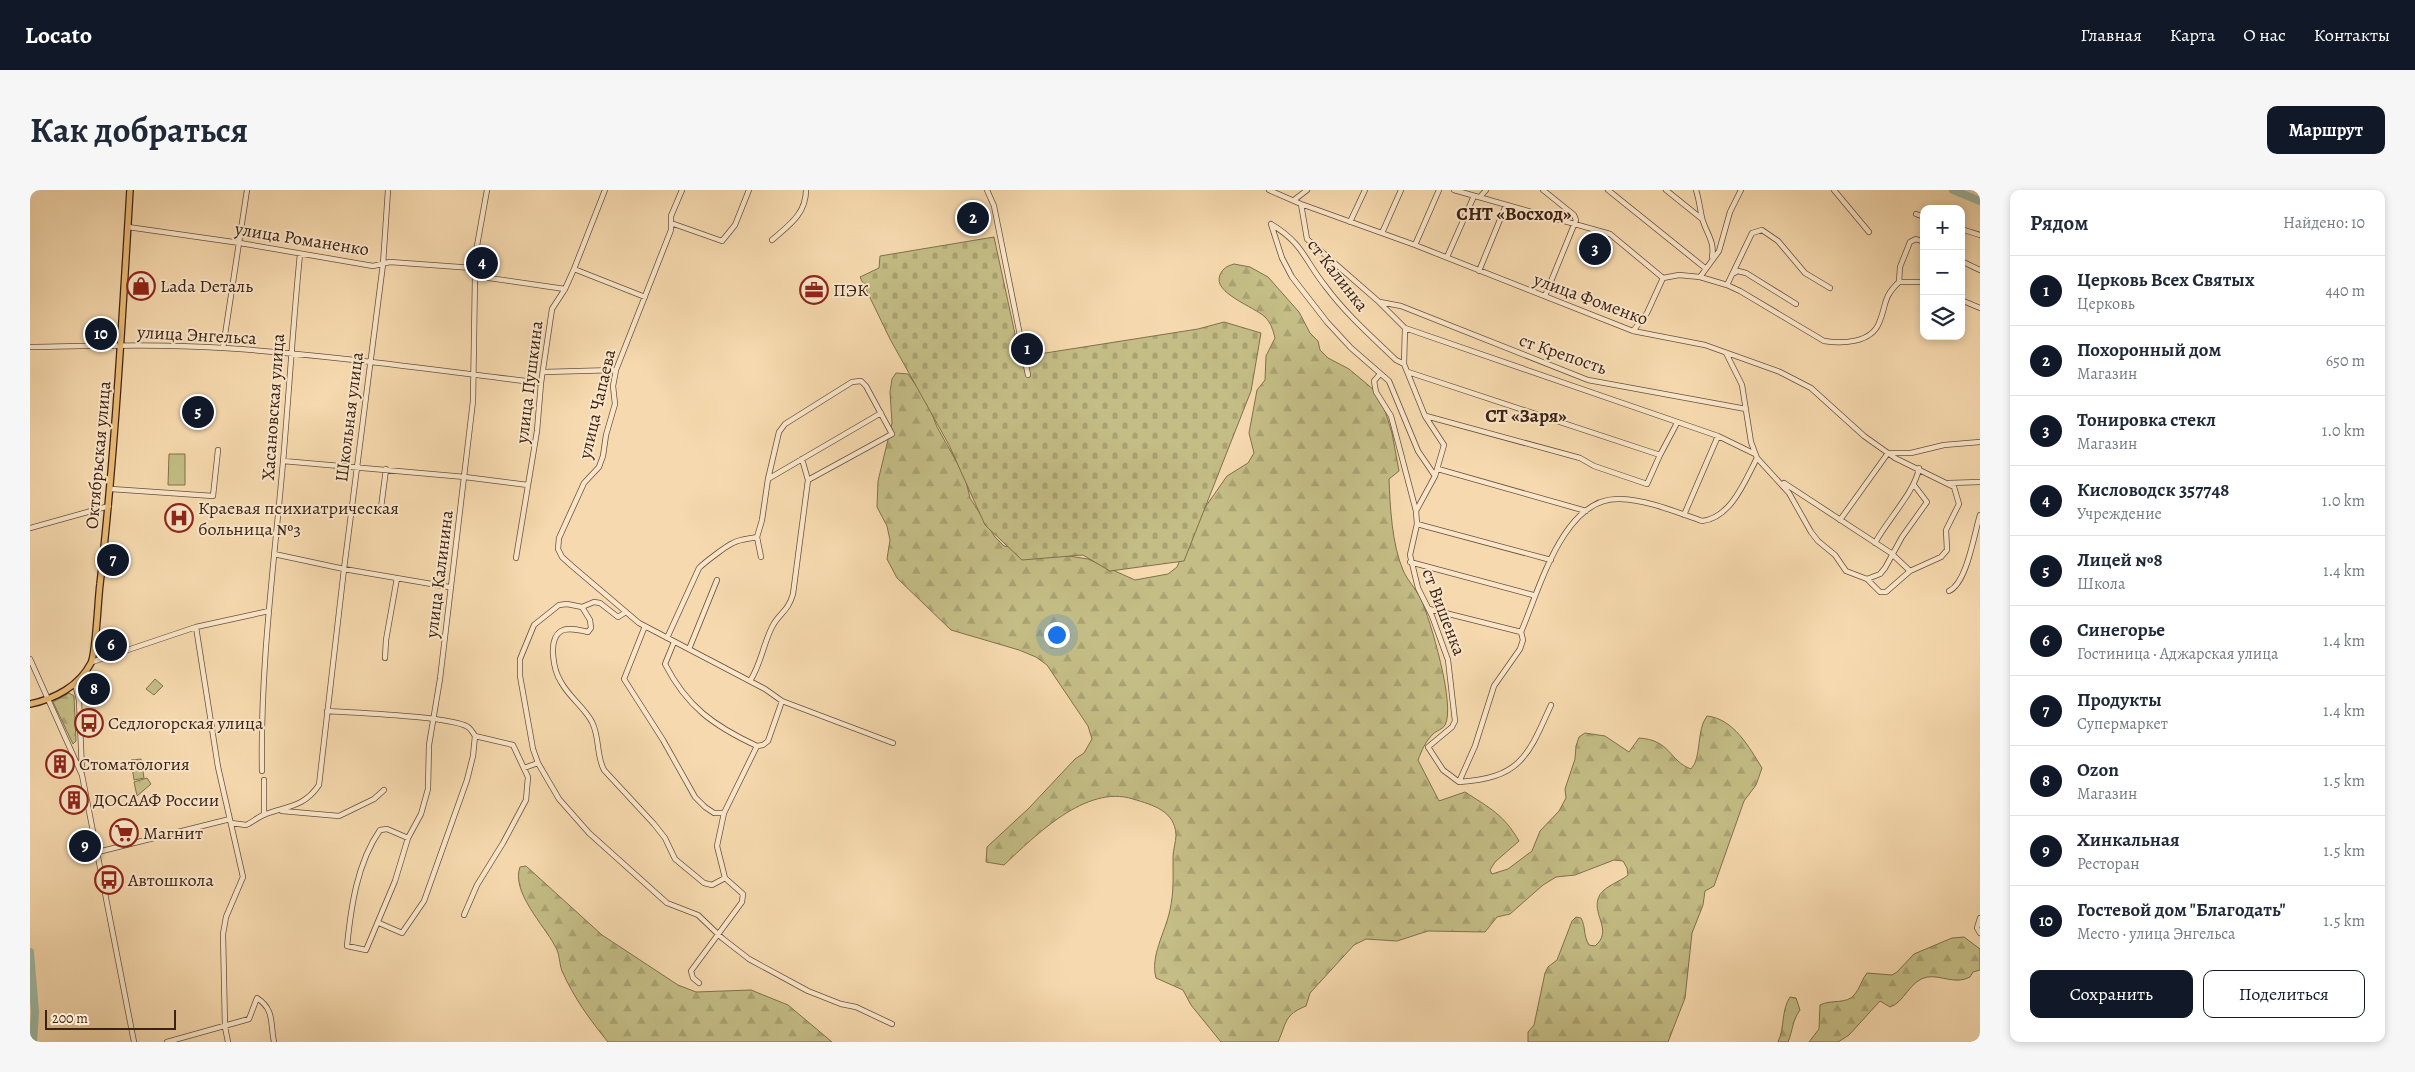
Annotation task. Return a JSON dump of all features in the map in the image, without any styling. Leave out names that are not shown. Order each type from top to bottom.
[{"type":"main road","name":"Октябрьская улица","points":[[92,662],[109,506],[122,345],[130,190]]},
{"type":"main road","points":[[30,704],[47,699],[75,684],[92,662]]},
{"type":"street","points":[[223,348],[247,190]]},
{"type":"street","name":"Школьная улица","points":[[281,811],[312,795],[319,785],[344,569],[383,264],[388,190]]},
{"type":"street","name":"улица Калинина","points":[[408,838],[387,829],[380,830],[368,852],[350,916],[347,946],[366,950],[379,923],[395,881],[408,838],[421,814],[428,789],[429,745],[465,477],[475,375],[475,276],[473,268],[487,190]]},
{"type":"street","name":"улица Пушкина","points":[[516,558],[537,431],[541,383],[552,309],[574,270],[606,190]]},
{"type":"street","name":"улица Чапаева","points":[[682,190],[671,216],[672,223],[645,297],[616,370],[613,386],[615,404],[606,435],[603,456],[599,466],[584,483],[559,538],[558,548],[572,566],[645,626],[750,681],[782,701],[893,743]]},
{"type":"street","points":[[672,223],[722,241],[735,225],[749,190]]},
{"type":"street","points":[[772,240],[799,216],[804,208],[806,190]]},
{"type":"street","points":[[987,190],[994,206],[1028,375]]},
{"type":"street","name":"улица Фоменко","points":[[1270,190],[1350,222],[1415,244],[1478,271],[1632,331],[1705,345],[1780,372],[1811,388],[1864,436],[1888,453],[1948,483]]},
{"type":"street","points":[[1294,200],[1307,190]]},
{"type":"street","points":[[1350,222],[1364,190]]},
{"type":"street","points":[[1382,233],[1401,190]]},
{"type":"street","points":[[1415,244],[1439,190]]},
{"type":"street","points":[[1454,190],[1610,234],[1663,278]]},
{"type":"street","points":[[1480,197],[1486,190]]},
{"type":"street","points":[[1543,190],[1574,215],[1575,225],[1545,296]]},
{"type":"street","points":[[1608,190],[1705,268]]},
{"type":"street","points":[[1666,190],[1702,219]]},
{"type":"street","points":[[1696,190],[1702,219],[1711,238],[1712,259]]},
{"type":"street","points":[[1700,277],[1719,251],[1730,212],[1741,190]]},
{"type":"street","points":[[1834,190],[1869,232]]},
{"type":"street","points":[[1447,257],[1474,196]]},
{"type":"street","points":[[1302,204],[1307,239],[1378,301],[1404,328],[1718,436],[1756,456],[1789,493],[1818,541],[1835,555],[1846,571],[1867,579],[1880,592],[1886,592],[1910,571],[1941,557],[1947,550],[1946,530],[1959,504],[1954,487],[1948,483]]},
{"type":"street","points":[[1478,271],[1506,205]]},
{"type":"street","points":[[1916,214],[1920,216]]},
{"type":"street","name":"ст Калинка","points":[[1380,374],[1331,327],[1292,277],[1282,258],[1271,224],[1286,233],[1300,247],[1324,286],[1350,316],[1396,360],[1404,364]]},
{"type":"street","name":"улица Романенко","points":[[128,227],[240,243],[373,266],[409,263],[473,268]]},
{"type":"street","points":[[1727,285],[1752,233],[1762,230],[1778,241],[1805,273],[1830,288]]},
{"type":"street","points":[[1965,230],[1980,234]]},
{"type":"street","points":[[1900,282],[1900,267],[1910,242],[1920,241]]},
{"type":"street","name":"Хасановская улица","points":[[262,771],[261,722],[269,611],[300,254]]},
{"type":"street","points":[[1965,263],[1980,270]]},
{"type":"street","points":[[574,270],[645,297]]},
{"type":"street","points":[[1734,273],[1738,271],[1746,273],[1796,304]]},
{"type":"street","points":[[1663,278],[1679,275],[1700,277],[1727,285],[1824,341],[1835,343],[1862,338],[1876,330],[1880,322],[1885,300],[1900,282],[1906,280],[1920,282]]},
{"type":"street","points":[[475,276],[565,289]]},
{"type":"street","points":[[1632,331],[1647,313],[1663,278]]},
{"type":"street","name":"ст Крепость","points":[[1378,301],[1401,306],[1588,380],[1746,409]]},
{"type":"street","points":[[1965,302],[1980,308]]},
{"type":"street","points":[[1404,328],[1404,364],[1425,416],[1444,445],[1438,469],[1416,511]]},
{"type":"street","name":"улица Энгельса","points":[[30,346],[122,345],[223,348],[370,362],[541,383]]},
{"type":"street","points":[[1459,782],[1475,746],[1494,686],[1520,649],[1523,640],[1520,632],[1529,612],[1533,595],[1564,535],[1586,511],[1602,500],[1620,498],[1648,503],[1702,521],[1717,516],[1735,499],[1756,456],[1742,385],[1726,353]]},
{"type":"street","points":[[544,372],[616,370]]},
{"type":"street","points":[[1408,372],[1660,455]]},
{"type":"street","points":[[1416,511],[1390,416],[1376,392],[1374,381],[1380,374],[1394,388],[1418,451],[1435,476]]},
{"type":"street","points":[[761,557],[756,537],[762,520],[768,479],[779,432],[785,424],[852,382],[861,381],[866,386],[892,434],[808,480]]},
{"type":"street","points":[[768,479],[881,413]]},
{"type":"street","points":[[1425,416],[1580,458],[1594,466],[1647,484],[1677,423]]},
{"type":"street","points":[[1684,515],[1718,436]]},
{"type":"street","points":[[1840,520],[1888,453],[1911,453],[1944,445],[1980,442]]},
{"type":"street","points":[[110,489],[213,496],[218,450]]},
{"type":"street","points":[[750,681],[760,664],[773,625],[787,611],[791,602],[808,480],[802,459]]},
{"type":"street","points":[[283,461],[357,466],[528,485]]},
{"type":"street","points":[[1874,543],[1885,524],[1914,486],[1919,468]]},
{"type":"street","points":[[381,508],[386,469]]},
{"type":"street","points":[[1438,469],[1586,511]]},
{"type":"street","points":[[1779,480],[1891,553],[1910,571]]},
{"type":"street","points":[[1948,483],[1980,482]]},
{"type":"street","points":[[1867,579],[1880,574],[1891,553],[1928,502],[1914,486]]},
{"type":"street","points":[[30,528],[109,506]]},
{"type":"street","name":"ст Вишенка","points":[[1416,511],[1417,524],[1410,562],[1418,588],[1429,609],[1450,666],[1455,721],[1452,727],[1428,747],[1443,770],[1459,782]]},
{"type":"street","points":[[1949,591],[1955,588],[1958,583],[1971,552],[1980,515]]},
{"type":"street","points":[[1417,524],[1551,560]]},
{"type":"street","points":[[666,638],[699,568],[705,561],[733,543],[756,537]]},
{"type":"street","points":[[274,554],[344,569],[449,587]]},
{"type":"street","points":[[1410,562],[1533,595]]},
{"type":"street","points":[[385,658],[386,640],[397,578]]},
{"type":"street","points":[[689,650],[717,580]]},
{"type":"street","points":[[626,612],[618,617],[600,603],[594,602],[582,607],[567,604],[559,605],[534,625],[520,659],[520,676],[528,726],[538,763],[560,799],[589,833],[667,903],[698,914],[722,938],[761,968],[792,980],[808,991],[841,1004],[856,1007],[892,1024]]},
{"type":"street","points":[[582,607],[590,620],[591,628],[588,632],[569,629],[562,630],[554,642],[555,663],[565,689],[591,721],[597,735],[599,761],[604,770],[665,838],[675,859],[704,883],[712,886],[725,878]]},
{"type":"street","points":[[1429,609],[1520,632]]},
{"type":"street","points":[[92,662],[196,627],[269,611]]},
{"type":"street","points":[[645,626],[624,680],[663,740],[695,796],[710,810],[724,813]]},
{"type":"street","points":[[196,627],[218,767],[243,877],[226,917],[223,934],[228,1042]]},
{"type":"street","points":[[674,642],[665,664],[689,702],[708,719],[757,746],[763,745],[768,741],[782,701]]},
{"type":"street","points":[[30,659],[82,775]]},
{"type":"street","points":[[75,684],[79,700],[82,775],[134,1042]]},
{"type":"street","points":[[1459,782],[1498,775],[1519,764],[1536,738],[1551,705]]},
{"type":"street","points":[[327,712],[433,720],[463,725],[470,728],[475,736],[473,756],[467,780],[424,900],[402,933],[379,923]]},
{"type":"street","points":[[464,915],[477,885],[503,843],[526,800],[528,777],[513,745],[475,736]]},
{"type":"street","points":[[699,983],[693,978],[691,971],[744,898],[743,894],[725,878],[717,846],[724,813],[757,746]]},
{"type":"street","points":[[524,768],[538,763]]},
{"type":"street","points":[[264,780],[264,814]]},
{"type":"street","points":[[98,852],[231,821],[246,825],[264,814],[281,811],[339,816],[374,799],[384,790]]},
{"type":"street","points":[[1980,918],[1977,928],[1980,933]]},
{"type":"street","points":[[168,1042],[249,1019],[257,998],[266,1004],[269,1010],[274,1042]]},
{"type":"green space","points":[[994,237],[1020,357],[1198,329],[1224,322],[1261,333],[1251,391],[1184,561],[1110,571],[1083,555],[1022,560],[985,525],[949,445],[890,339],[860,277],[879,268],[880,256]]},
{"type":"green space","points":[[1234,264],[1250,267],[1268,277],[1299,312],[1310,333],[1318,341],[1320,350],[1328,358],[1349,369],[1380,395],[1392,433],[1399,471],[1389,479],[1396,549],[1405,574],[1419,595],[1425,609],[1445,682],[1447,700],[1445,725],[1428,740],[1418,760],[1439,801],[1465,792],[1502,818],[1519,841],[1495,862],[1490,870],[1492,874],[1508,869],[1532,851],[1540,831],[1559,811],[1566,798],[1565,789],[1575,759],[1579,737],[1585,733],[1605,736],[1629,752],[1639,738],[1650,740],[1664,747],[1678,761],[1691,769],[1697,758],[1701,729],[1707,716],[1717,718],[1733,728],[1746,743],[1762,768],[1756,785],[1744,801],[1714,886],[1705,891],[1703,905],[1692,933],[1685,998],[1668,1042],[1528,1042],[1528,1032],[1534,1025],[1545,973],[1548,967],[1557,960],[1572,921],[1576,917],[1581,918],[1589,945],[1595,946],[1600,940],[1603,929],[1597,905],[1598,899],[1603,891],[1628,875],[1623,861],[1614,860],[1575,875],[1556,877],[1543,885],[1510,914],[1497,917],[1485,932],[1428,931],[1397,941],[1366,939],[1354,945],[1310,993],[1306,1006],[1290,1016],[1278,1042],[1221,1042],[1191,1005],[1183,990],[1156,978],[1156,953],[1168,919],[1171,903],[1173,854],[1176,835],[1172,820],[1162,810],[1133,799],[1115,796],[1097,799],[1080,806],[1046,827],[1004,865],[986,862],[987,847],[1029,808],[1075,759],[1084,753],[1092,739],[1088,726],[1047,665],[1036,657],[1019,650],[951,630],[897,578],[887,559],[890,540],[887,526],[877,507],[878,481],[892,423],[890,392],[892,379],[896,373],[908,374],[927,401],[937,427],[965,477],[970,498],[995,537],[1004,546],[1088,559],[1135,580],[1168,574],[1177,567],[1199,516],[1227,476],[1248,463],[1254,453],[1249,433],[1257,390],[1265,380],[1266,356],[1275,338],[1273,329],[1265,317],[1228,294],[1222,288],[1219,282],[1221,273]]},
{"type":"green space","points":[[169,454],[185,454],[185,485],[168,485]]},
{"type":"green space","points":[[155,679],[163,686],[154,695],[146,689]]},
{"type":"green space","points":[[69,693],[74,696],[76,741],[73,744],[53,702]]},
{"type":"green space","points":[[141,759],[144,778],[134,780],[131,760]]},
{"type":"green space","points":[[147,778],[151,784],[137,796],[134,782]]},
{"type":"green space","points":[[526,866],[602,935],[678,985],[696,992],[751,990],[788,1005],[832,1042],[608,1042],[577,1000],[562,971],[557,949],[524,897],[518,877],[520,867]]},
{"type":"green space","points":[[1964,937],[1980,949],[1980,970],[1973,972],[1970,977],[1959,980],[1933,977],[1921,979],[1895,1005],[1890,1007],[1880,1001],[1849,1035],[1838,1042],[1809,1042],[1819,1029],[1820,1005],[1848,1000],[1857,992],[1867,973],[1892,975],[1914,954],[1952,938]]},
{"type":"green space","points":[[1790,997],[1796,998],[1800,1010],[1788,1042],[1778,1042],[1782,1031],[1785,1008]]},
{"type":"waterway","points":[[1953,190],[1980,201]]},
{"type":"waterway","points":[[30,952],[35,1012],[33,1042]]},
{"type":"place","name":"Похоронный дом","points":[[973,218]]},
{"type":"place","name":"Тонировка стекл","points":[[1595,249]]},
{"type":"place","name":"Кисловодск 357748","points":[[482,263]]},
{"type":"place","name":"Lada Dеталь","points":[[141,286]]},
{"type":"place","name":"ПЭК","points":[[814,290]]},
{"type":"place","name":"Гостевой дом \"Благодать\"","points":[[101,334]]},
{"type":"place","name":"Церковь Всех Святых","points":[[1027,349]]},
{"type":"place","name":"Лицей №8","points":[[198,412]]},
{"type":"place","name":"Краевая психиатрическая больница №3","points":[[179,518]]},
{"type":"place","name":"Продукты","points":[[113,560]]},
{"type":"place","name":"Синегорье","points":[[111,645]]},
{"type":"place","name":"Ozon","points":[[94,689]]},
{"type":"place","name":"Седлогорская улица","points":[[89,723]]},
{"type":"place","name":"Стоматология","points":[[60,764]]},
{"type":"place","name":"ДОСААФ России","points":[[74,800]]},
{"type":"place","name":"Магнит","points":[[124,833]]},
{"type":"place","name":"Хинкальная","points":[[85,846]]},
{"type":"place","name":"Автошкола","points":[[109,880]]},
{"type":"district","name":"СНТ «Восход»","points":[[1514,213]]},
{"type":"district","name":"СТ «Заря»","points":[[1526,415]]}]
